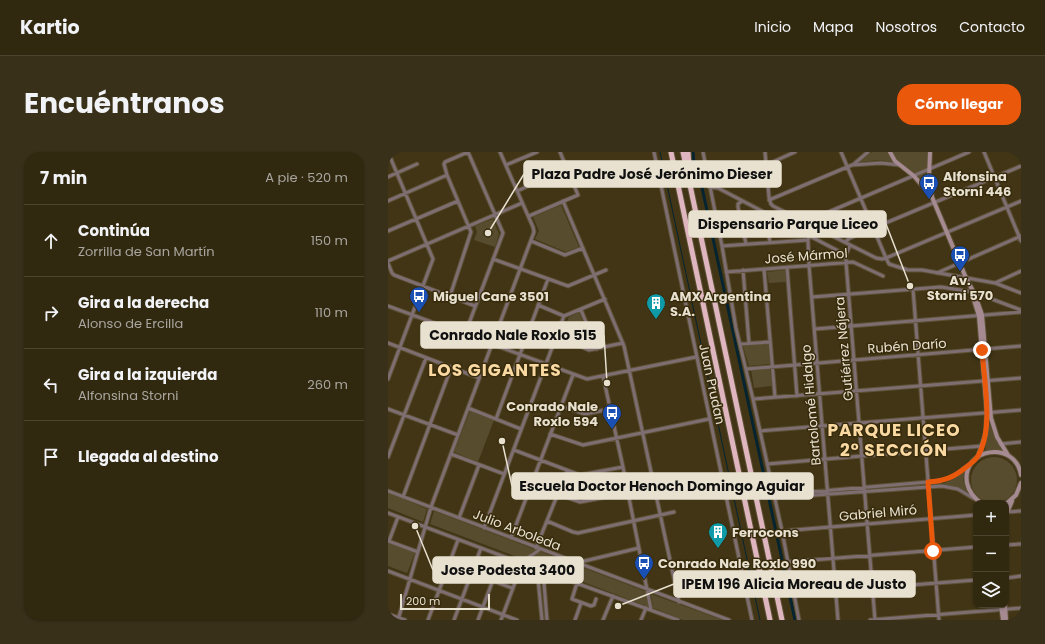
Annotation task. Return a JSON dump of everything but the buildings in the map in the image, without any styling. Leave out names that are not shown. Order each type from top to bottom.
[{"type":"highway","points":[[668,152],[669,159],[675,171]]},
{"type":"highway","points":[[671,152],[770,620]]},
{"type":"highway","points":[[683,152],[782,620]]},
{"type":"highway","points":[[688,152],[690,187]]},
{"type":"street","points":[[388,152],[428,244],[433,259],[388,379]]},
{"type":"street","points":[[450,296],[471,235],[469,226],[444,166],[445,162],[468,152],[503,233],[465,334]]},
{"type":"street","points":[[398,619],[431,507],[521,269],[534,230],[500,152]]},
{"type":"street","points":[[506,165],[537,152]]},
{"type":"street","points":[[528,216],[578,195],[560,152]]},
{"type":"street","name":"Juan Prudan","points":[[654,152],[752,620]]},
{"type":"street","points":[[703,152],[740,344],[782,531],[799,620]]},
{"type":"street","points":[[765,152],[769,200],[773,206],[876,258],[886,258],[1021,201]]},
{"type":"street","points":[[766,164],[795,152]]},
{"type":"street","points":[[841,152],[889,264],[908,270],[922,270],[995,283],[1021,293]]},
{"type":"street","points":[[769,200],[852,165],[868,152]]},
{"type":"street","points":[[890,152],[900,165],[914,176],[932,197]]},
{"type":"street","points":[[930,152],[929,169],[932,197],[966,278],[975,295],[980,315],[988,413],[986,433],[978,457]]},
{"type":"street","points":[[805,222],[969,152]]},
{"type":"street","points":[[984,152],[1021,241]]},
{"type":"street","points":[[852,165],[881,163],[900,165]]},
{"type":"street","points":[[388,177],[417,164]]},
{"type":"street","points":[[845,242],[850,238],[873,228],[1021,166]]},
{"type":"street","points":[[517,190],[567,169]]},
{"type":"street","points":[[388,201],[447,175]]},
{"type":"street","points":[[709,187],[718,188],[809,238],[846,255]]},
{"type":"street","points":[[388,231],[458,201]]},
{"type":"street","points":[[563,201],[623,342],[644,432],[679,602]]},
{"type":"street","points":[[742,201],[738,204],[738,207],[746,244]]},
{"type":"street","points":[[475,306],[394,275],[388,262],[522,203]]},
{"type":"street","points":[[765,213],[770,242]]},
{"type":"street","points":[[936,273],[1020,236]]},
{"type":"street","points":[[722,246],[809,238]]},
{"type":"street","name":"Bartolomé Hidalgo","points":[[809,238],[809,266],[838,620]]},
{"type":"street","points":[[531,241],[565,255],[583,248]]},
{"type":"street","name":"Gutiérrez Nájera","points":[[850,245],[846,255],[846,262],[858,391],[875,620]]},
{"type":"street","points":[[493,259],[568,286],[606,270]]},
{"type":"street","name":"José Mármol","points":[[726,272],[855,262],[883,276]]},
{"type":"street","points":[[787,267],[797,396]]},
{"type":"street","points":[[764,269],[775,397]]},
{"type":"street","points":[[743,270],[749,343]]},
{"type":"street","points":[[995,283],[1021,271]]},
{"type":"street","points":[[496,419],[548,279]]},
{"type":"street","points":[[812,297],[941,287],[973,292],[1021,311]]},
{"type":"street","points":[[913,289],[939,620]]},
{"type":"street","points":[[538,305],[564,316],[605,299]]},
{"type":"street","points":[[388,306],[573,375],[589,379],[696,357]]},
{"type":"street","points":[[581,310],[597,349]]},
{"type":"street","points":[[814,329],[915,322],[1021,311]]},
{"type":"street","points":[[484,528],[564,316]]},
{"type":"street","points":[[556,336],[587,350],[623,342]]},
{"type":"street","points":[[740,344],[770,342]]},
{"type":"street","points":[[388,343],[479,378]]},
{"type":"street","name":"Rubén Darío","points":[[746,368],[1021,346]]},
{"type":"street","points":[[388,457],[426,358]]},
{"type":"street","points":[[403,496],[451,368]]},
{"type":"street","points":[[511,538],[573,375]]},
{"type":"street","points":[[603,376],[623,466],[651,610]]},
{"type":"street","points":[[753,399],[1021,378]]},
{"type":"street","points":[[561,406],[585,414],[610,409]]},
{"type":"street","points":[[468,408],[521,429]]},
{"type":"street","points":[[388,409],[458,435]]},
{"type":"street","points":[[760,431],[1021,410]]},
{"type":"street","points":[[988,413],[1000,444],[1008,455],[1021,466]]},
{"type":"street","points":[[550,434],[581,445],[709,419]]},
{"type":"street","points":[[1000,444],[1021,442]]},
{"type":"street","points":[[767,464],[982,446]]},
{"type":"street","points":[[514,450],[582,475],[623,466]]},
{"type":"street","points":[[774,496],[865,489],[940,481],[950,478],[978,457],[987,453],[994,452],[1008,455]]},
{"type":"street","points":[[451,454],[504,474]]},
{"type":"street","points":[[973,462],[969,468],[967,481],[968,488],[975,499]]},
{"type":"street","points":[[1016,463],[1021,475]]},
{"type":"street","points":[[459,518],[479,465]]},
{"type":"street","points":[[501,620],[521,564],[525,559],[536,553],[567,470]]},
{"type":"street","points":[[1009,502],[1016,495],[1021,483]]},
{"type":"street","points":[[865,489],[947,486],[953,487],[975,499]]},
{"type":"street","name":"Julio Arboleda","points":[[388,491],[729,620]]},
{"type":"street","points":[[1016,495],[1021,492]]},
{"type":"street","points":[[557,494],[580,502],[628,493]]},
{"type":"street","points":[[1009,508],[1012,500]]},
{"type":"street","points":[[1009,514],[1021,511]]},
{"type":"street","points":[[547,521],[576,533],[674,512]]},
{"type":"street","points":[[388,513],[521,564],[678,620]]},
{"type":"street","name":"Gabriel Miró","points":[[782,531],[973,515]]},
{"type":"street","points":[[398,517],[388,541],[418,552]]},
{"type":"street","points":[[428,620],[458,540]]},
{"type":"street","points":[[1009,545],[1021,544]]},
{"type":"street","points":[[788,562],[973,547]]},
{"type":"street","points":[[454,620],[481,548]]},
{"type":"street","points":[[576,563],[639,548]]},
{"type":"street","points":[[478,620],[502,556]]},
{"type":"street","points":[[537,569],[542,620]]},
{"type":"street","points":[[388,571],[517,620]]},
{"type":"street","points":[[543,571],[547,620]]},
{"type":"street","points":[[472,573],[512,588]]},
{"type":"street","points":[[1009,578],[1021,576]]},
{"type":"street","points":[[794,594],[973,580]]},
{"type":"street","points":[[577,583],[572,599],[581,604],[591,606],[594,604],[596,599]]},
{"type":"street","points":[[603,620],[613,596]]},
{"type":"street","points":[[575,620],[581,604]]},
{"type":"street","points":[[1009,607],[1021,608]]},
{"type":"street","points":[[641,620],[646,608]]},
{"type":"street","points":[[870,620],[995,608]]},
{"type":"street","points":[[1003,620],[1004,608]]},
{"type":"street","points":[[1004,608],[1006,620]]},
{"type":"street","points":[[388,614],[398,619],[405,620]]},
{"type":"shaded area","points":[[872,152],[928,152],[927,169],[929,189],[913,173],[899,164],[882,160],[860,162]]},
{"type":"shaded area","points":[[561,205],[579,247],[566,252],[535,239],[539,231],[533,217]]},
{"type":"shaded area","points":[[493,219],[499,234],[495,247],[474,240],[477,232],[475,226]]},
{"type":"shaded area","points":[[785,270],[786,282],[769,283],[767,272]]},
{"type":"shaded area","points":[[579,312],[592,345],[561,334],[569,317]]},
{"type":"shaded area","points":[[768,344],[770,364],[749,366],[743,346]]},
{"type":"shaded area","points":[[770,369],[772,386],[754,388],[751,370]]},
{"type":"shaded area","points":[[470,411],[494,420],[478,462],[454,452]]},
{"type":"shaded area","points":[[989,417],[995,437],[1003,452],[993,450],[985,451]]},
{"type":"shaded area","points":[[999,457],[1007,460],[1014,467],[1017,475],[1016,489],[1007,500],[981,500],[972,489],[972,471],[977,463],[985,458]]},
{"type":"shaded area","points":[[966,470],[963,480],[969,494],[960,488],[944,485],[944,483]]},
{"type":"shaded area","points":[[388,493],[427,509],[423,522],[388,508]]},
{"type":"shaded area","points":[[434,511],[647,592],[649,607],[430,524]]},
{"type":"shaded area","points":[[388,543],[415,553],[407,573],[388,566]]},
{"type":"shaded area","points":[[651,594],[722,620],[683,620],[653,608]]},
{"type":"waterway","points":[[660,152],[760,620]]},
{"type":"waterway","points":[[693,152],[694,163],[700,178],[795,620]]},
{"type":"waterway","points":[[693,170],[697,175]]},
{"type":"place","name":"Alfonsina Storni 446","points":[[929,200]]},
{"type":"place","name":"Plaza Padre José Jerónimo Dieser","points":[[488,233]]},
{"type":"place","name":"Av. Storni 570","points":[[960,272]]},
{"type":"place","name":"Dispensario Parque Liceo","points":[[910,286]]},
{"type":"place","name":"Miguel Cane 3501","points":[[419,313]]},
{"type":"place","name":"AMX Argentina S.A.","points":[[656,320]]},
{"type":"place","name":"Conrado Nale Roxlo 515","points":[[607,383]]},
{"type":"place","name":"Conrado Nale Roxlo 594","points":[[612,430]]},
{"type":"place","name":"Escuela Doctor Henoch Domingo Aguiar","points":[[502,441]]},
{"type":"place","name":"Jose Podesta 3400","points":[[415,526]]},
{"type":"place","name":"Ferrocons","points":[[718,549]]},
{"type":"place","name":"Conrado Nale Roxlo 990","points":[[644,580]]},
{"type":"place","name":"IPEM 196 Alicia Moreau de Justo","points":[[618,606]]},
{"type":"district","name":"LOS GIGANTES","points":[[495,370]]},
{"type":"district","name":"PARQUE LICEO 2° SECCIÓN","points":[[894,440]]},
{"type":"route","points":[[933,551],[928,482],[944,481],[958,474],[973,462],[978,457],[986,433],[987,413],[982,350]]}]
